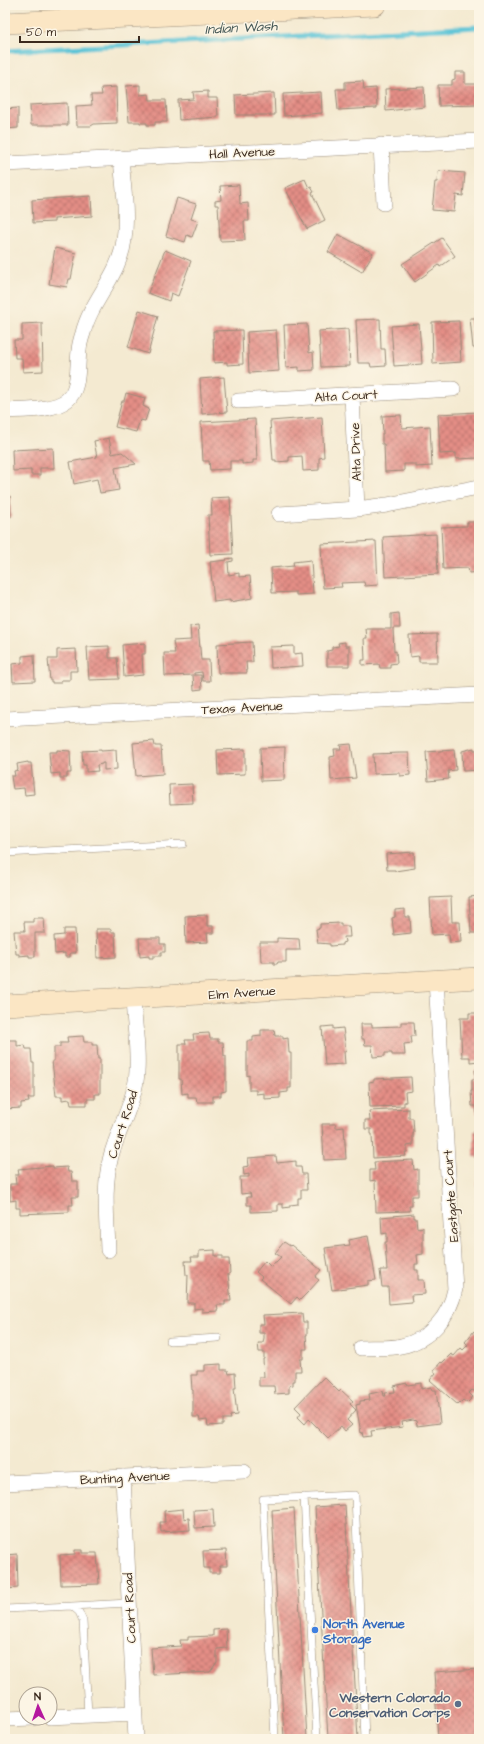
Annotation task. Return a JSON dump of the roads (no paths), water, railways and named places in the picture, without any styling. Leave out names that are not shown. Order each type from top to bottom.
[{"type":"street","points":[[5,23],[71,13],[375,5]]},
{"type":"street","name":"Hall Avenue","points":[[5,164],[479,140]]},
{"type":"street","points":[[381,145],[384,203]]},
{"type":"street","points":[[5,411],[57,406],[68,400],[75,388],[83,331],[93,309],[121,258],[126,220],[122,158]]},
{"type":"street","name":"Alta Court","points":[[238,401],[453,389]]},
{"type":"street","name":"Alta Drive","points":[[352,395],[357,509]]},
{"type":"street","points":[[279,514],[357,509],[387,505],[479,487]]},
{"type":"street","name":"Texas Avenue","points":[[5,719],[479,695]]},
{"type":"street","name":"Elm Avenue","points":[[5,1005],[133,999],[479,978]]},
{"type":"street","name":"Eastgate Court","points":[[361,1348],[402,1346],[423,1337],[444,1318],[453,1300],[455,1289],[436,980]]},
{"type":"street","name":"Court Road","points":[[108,1250],[106,1188],[109,1167],[112,1154],[132,1099],[136,1079],[133,999]]},
{"type":"street","name":"Bunting Avenue","points":[[5,1483],[244,1471]]},
{"type":"street","name":"Court Road","points":[[123,1478],[136,1739]]},
{"type":"street","points":[[58,1717],[134,1713]]},
{"type":"street","points":[[5,1719],[18,1719]]},
{"type":"lane","points":[[5,853],[183,844]]},
{"type":"lane","points":[[170,1341],[218,1338]]},
{"type":"lane","points":[[275,1739],[263,1499],[354,1495],[365,1739]]},
{"type":"lane","points":[[304,1497],[317,1739]]},
{"type":"lane","points":[[5,1609],[129,1603]]},
{"type":"lane","points":[[72,1606],[79,1612],[83,1621],[88,1715]]},
{"type":"waterway","name":"Indian Wash","points":[[5,51],[479,27]]},
{"type":"place","name":"North Avenue Storage","points":[[315,1630]]},
{"type":"place","name":"Western Colorado Conservation Corps","points":[[458,1704]]}]
